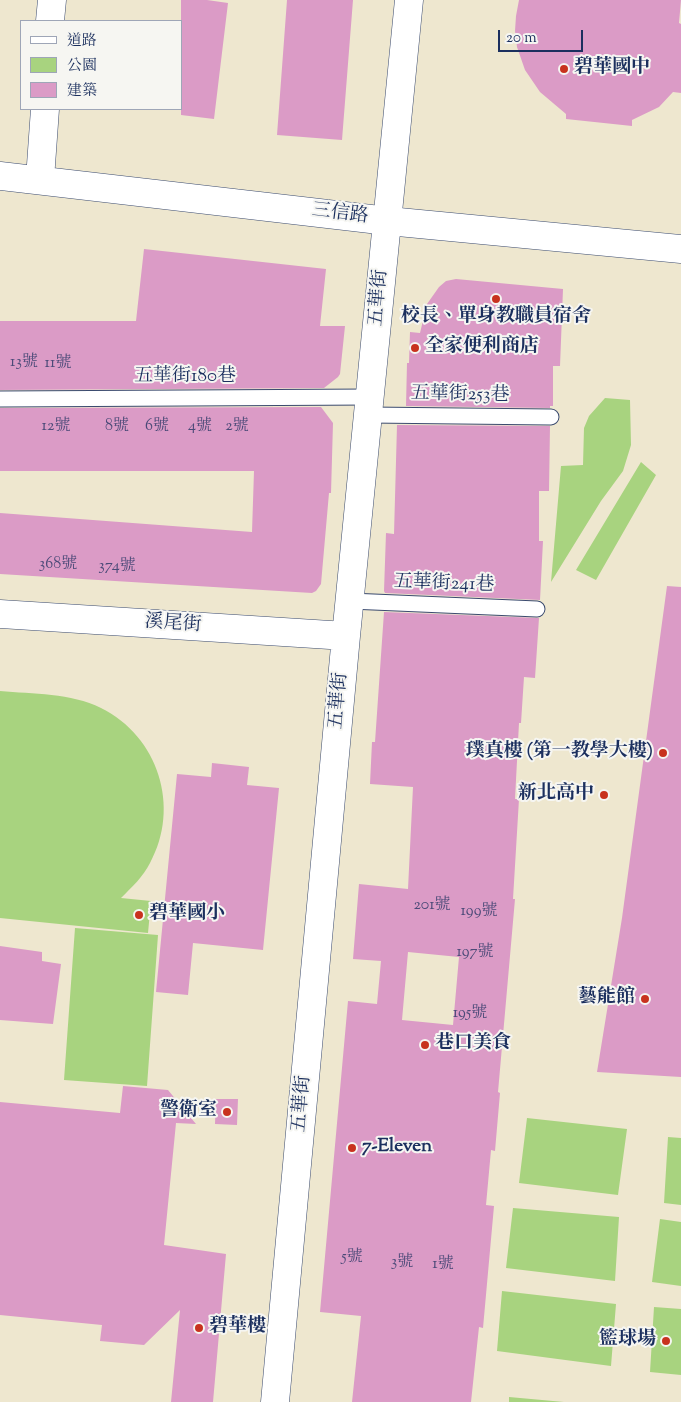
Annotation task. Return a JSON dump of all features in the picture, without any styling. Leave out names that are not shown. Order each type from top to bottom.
[{"type":"street","points":[[50,20],[52,0]]},
{"type":"street","name":"五華街","points":[[275,1402],[346,636],[409,0]]},
{"type":"street","points":[[40,179],[44,110]]},
{"type":"street","name":"三信路","points":[[0,176],[40,179],[388,221],[681,249]]},
{"type":"street","name":"溪尾街","points":[[0,614],[346,636]]},
{"type":"lane","name":"五華街180巷","points":[[0,399],[370,406]]},
{"type":"lane","name":"五華街253巷","points":[[370,406],[551,417]]},
{"type":"lane","name":"五華街241巷","points":[[350,601],[538,609]]},
{"type":"green space","points":[[605,398],[630,400],[631,445],[623,471],[601,501],[551,582],[561,466],[583,465],[584,428],[589,416]]},
{"type":"green space","points":[[641,462],[656,475],[596,580],[576,570]]},
{"type":"green space","points":[[0,691],[77,699],[101,708],[121,720],[137,736],[150,755],[158,775],[163,797],[163,819],[159,841],[144,873],[121,898],[151,901],[148,933],[0,918]]},
{"type":"green space","points":[[75,928],[158,935],[147,1086],[64,1080]]},
{"type":"green space","points":[[527,1118],[627,1129],[618,1195],[519,1183]]},
{"type":"green space","points":[[668,1137],[681,1138],[681,1205],[664,1203]]},
{"type":"green space","points":[[513,1208],[619,1217],[615,1281],[506,1268]]},
{"type":"green space","points":[[660,1219],[681,1222],[681,1286],[652,1282]]},
{"type":"green space","points":[[502,1291],[616,1304],[611,1366],[497,1351]]},
{"type":"green space","name":"籃球場","points":[[654,1307],[681,1309],[681,1375],[650,1372]]},
{"type":"green space","points":[[509,1397],[564,1402],[509,1402]]},
{"type":"building","points":[[181,0],[207,0],[228,3],[214,119],[181,115]]},
{"type":"building","points":[[287,0],[353,0],[342,140],[277,135]]},
{"type":"building","points":[[519,0],[681,0],[679,23],[681,24],[681,93],[673,92],[659,107],[632,120],[632,126],[566,119],[566,114],[540,92],[525,70],[517,47],[515,31]]},
{"type":"building","points":[[144,249],[326,269],[320,326],[345,326],[340,374],[324,388],[0,390],[0,321],[136,321]]},
{"type":"building","points":[[456,279],[563,289],[560,366],[553,366],[553,406],[550,406],[550,408],[406,406],[410,332],[420,333],[427,304],[439,287],[446,281]]},
{"type":"building","points":[[321,407],[333,423],[331,493],[329,493],[321,584],[316,591],[312,593],[0,574],[0,513],[252,532],[254,471],[0,471],[0,408]]},
{"type":"building","points":[[397,425],[550,426],[549,491],[539,491],[539,541],[543,541],[540,600],[385,593],[386,533],[394,534]]},
{"type":"building","points":[[667,586],[681,587],[681,1077],[597,1072],[622,918]]},
{"type":"building","points":[[384,612],[539,618],[535,678],[524,677],[521,723],[519,723],[515,799],[519,799],[513,899],[515,899],[498,1092],[500,1093],[495,1151],[491,1150],[486,1205],[494,1206],[483,1328],[479,1327],[471,1402],[352,1402],[361,1316],[320,1312],[348,1001],[377,1004],[381,961],[353,959],[359,884],[408,889],[413,787],[370,784],[372,742],[375,742]],"holes":[[[408,952],[459,957],[453,1025],[402,1020]]]},
{"type":"building","points":[[212,763],[249,767],[247,785],[279,788],[263,950],[193,943],[188,995],[156,992],[177,774],[211,777]]},
{"type":"building","points":[[0,946],[42,952],[42,961],[61,964],[53,1024],[0,1020]]},
{"type":"building","points":[[123,1086],[168,1090],[196,1124],[176,1123],[164,1245],[226,1254],[213,1402],[171,1402],[180,1310],[144,1345],[100,1341],[102,1325],[0,1315],[0,1102],[120,1113]]},
{"type":"building","name":"警衛室","points":[[216,1099],[238,1099],[237,1125],[215,1124]]},
{"type":"place","name":"碧華國中","points":[[564,69]]},
{"type":"place","name":"校長、單身教職員宿舍","points":[[496,299]]},
{"type":"place","name":"全家便利商店","points":[[415,348]]},
{"type":"place","name":"璞真樓 (第一教學大樓)","points":[[663,753]]},
{"type":"place","name":"新北高中","points":[[604,795]]},
{"type":"place","name":"碧華國小","points":[[139,915]]},
{"type":"place","name":"藝能館","points":[[645,999]]},
{"type":"place","name":"巷口美食","points":[[425,1045]]},
{"type":"place","name":"警衛室","points":[[227,1112]]},
{"type":"place","name":"7-Eleven","points":[[352,1148]]},
{"type":"place","name":"碧華樓","points":[[199,1328]]},
{"type":"place","name":"籃球場","points":[[666,1341]]}]
